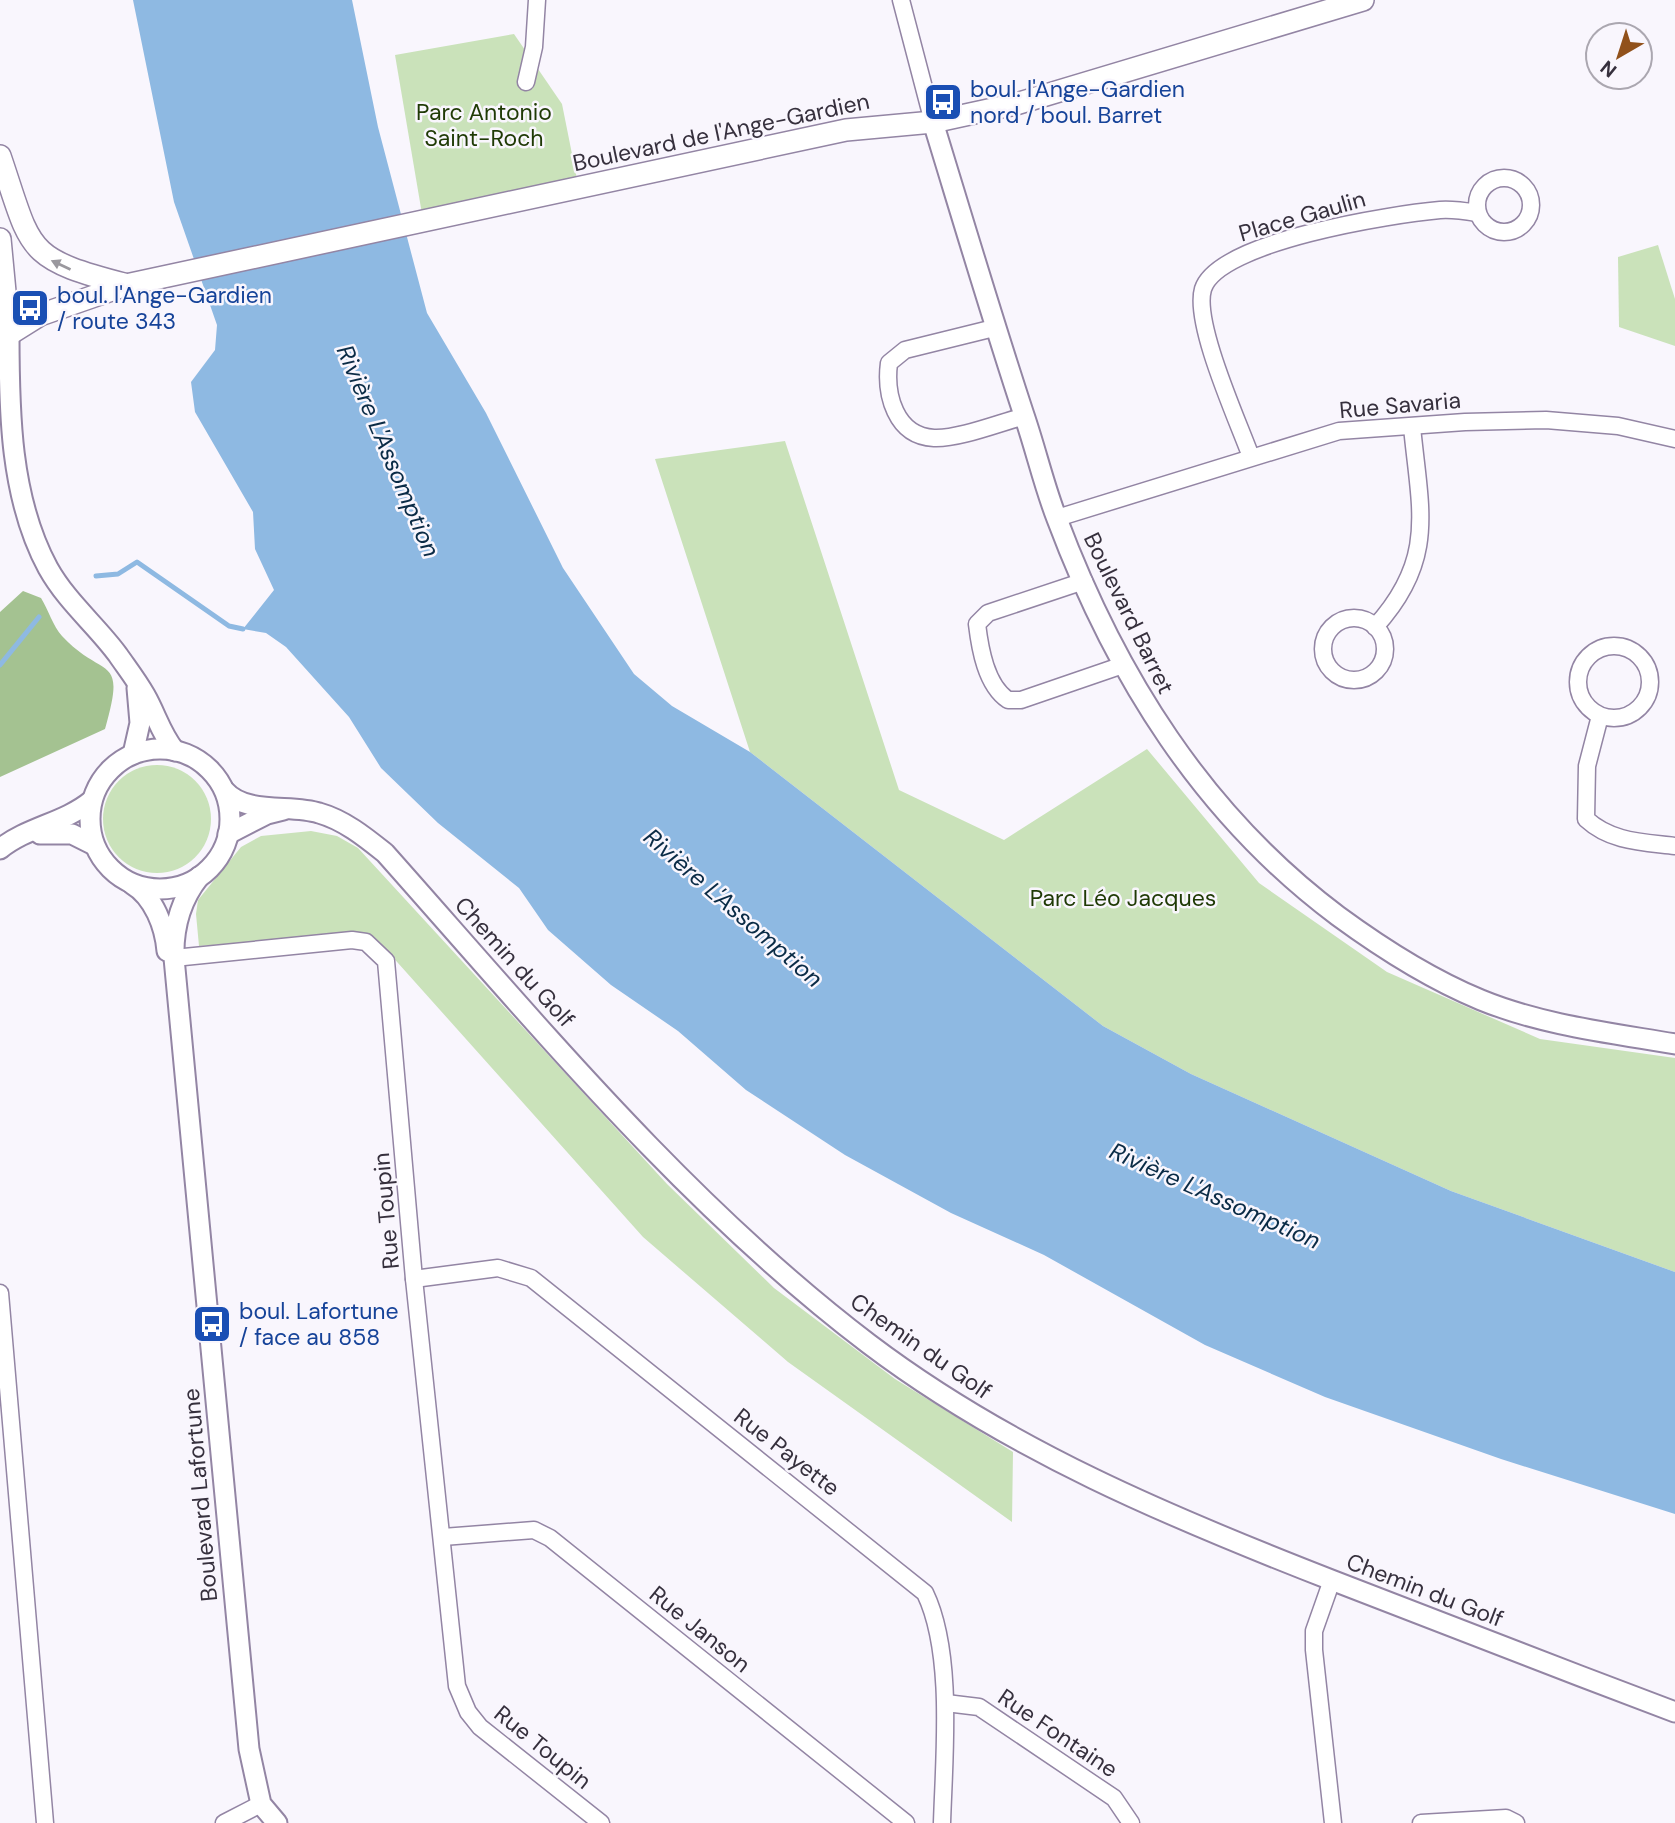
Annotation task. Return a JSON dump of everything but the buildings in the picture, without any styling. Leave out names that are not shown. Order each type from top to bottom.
[{"type":"main road","name":"Boulevard de l'Ange-Gardien","points":[[4,337],[61,306],[126,285],[846,130],[933,122],[1016,104],[1363,0]]},
{"type":"main road","points":[[0,156],[23,226],[37,249],[64,268],[126,285]]},
{"type":"main road","points":[[0,239],[4,337]]},
{"type":"street","points":[[526,82],[534,47],[537,0]]},
{"type":"street","points":[[901,0],[933,122]]},
{"type":"street","name":"Boulevard Barret","points":[[933,122],[994,327],[1057,518],[1123,665],[1171,745],[1209,795],[1253,843],[1320,902],[1374,943],[1434,977],[1483,1001],[1534,1017],[1675,1044]]},
{"type":"street","name":"Place Gaulin","points":[[1251,457],[1203,324],[1203,287],[1213,275],[1240,255],[1339,227],[1389,216],[1444,209],[1477,213]]},
{"type":"street","points":[[994,327],[905,350],[889,363],[886,383],[894,408],[901,423],[916,434],[934,438],[1025,416]]},
{"type":"street","points":[[4,337],[19,485],[30,524],[48,568],[76,610],[117,653],[137,683],[163,736],[175,751]]},
{"type":"street","name":"Rue Savaria","points":[[1057,518],[1339,432],[1465,422],[1586,422],[1675,439]]},
{"type":"street","points":[[1376,627],[1407,586],[1417,562],[1421,524],[1412,427]]},
{"type":"street","points":[[1084,582],[988,613],[977,624],[979,645],[993,683],[1008,700],[1021,701],[1123,665]]},
{"type":"street","points":[[1602,647],[1628,648],[1637,653],[1650,673],[1648,696],[1633,713],[1611,719],[1600,716],[1581,699],[1578,687],[1583,662],[1602,647]]},
{"type":"street","points":[[133,754],[140,723],[137,683]]},
{"type":"street","points":[[1600,716],[1587,766],[1586,819],[1601,833],[1616,838],[1675,846]]},
{"type":"street","points":[[154,749],[175,751],[196,758],[213,772],[225,791],[230,812],[229,834],[218,858],[199,877],[181,886],[162,889],[142,887],[124,879],[106,865],[94,845],[89,823],[91,801],[106,772],[133,754],[154,749]]},
{"type":"street","name":"Chemin du Golf","points":[[225,791],[237,800],[318,812],[339,820],[385,853],[671,1168],[780,1271],[873,1347],[1049,1458],[1180,1520],[1675,1712]]},
{"type":"street","points":[[6,844],[61,819],[91,801]]},
{"type":"street","name":"Chemin du Golf","points":[[229,834],[267,814],[288,809]]},
{"type":"street","points":[[6,844],[57,832],[72,834],[94,845]]},
{"type":"street","name":"Boulevard Lafortune","points":[[199,877],[189,890],[177,917],[174,958],[249,1749],[261,1804],[277,1823]]},
{"type":"street","name":"Boulevard Lafortune","points":[[124,879],[146,897],[166,935],[185,1140],[193,1156]]},
{"type":"street","name":"Rue Toupin","points":[[174,958],[352,940],[366,942],[386,961],[414,1279],[443,1537],[454,1672],[468,1712],[480,1727],[601,1823]]},
{"type":"street","name":"Rue Payette","points":[[414,1279],[498,1268],[531,1278],[925,1593],[934,1611],[946,1703],[942,1823]]},
{"type":"street","points":[[0,1293],[45,1823]]},
{"type":"street","name":"Rue Janson","points":[[443,1537],[534,1530],[550,1538],[906,1823]]},
{"type":"street","points":[[1332,1580],[1314,1631],[1314,1650],[1333,1823]]},
{"type":"street","name":"Rue Fontaine","points":[[946,1703],[979,1707],[1114,1798],[1131,1823]]},
{"type":"street","points":[[224,1823],[261,1804]]},
{"type":"street","points":[[1421,1823],[1506,1818],[1516,1823]]},
{"type":"green space","name":"Parc Antonio Saint-Roch","points":[[514,34],[562,104],[578,184],[422,214],[395,55]]},
{"type":"green space","points":[[1658,245],[1675,299],[1675,346],[1619,327],[1618,257]]},
{"type":"green space","name":"Parc Léo Jacques","points":[[785,441],[899,790],[1004,840],[1147,749],[1259,883],[1387,972],[1540,1039],[1675,1058],[1675,1272],[1451,1191],[1191,1074],[1103,1026],[750,752],[655,459]]},
{"type":"green space","points":[[23,591],[41,598],[62,636],[77,650],[108,670],[113,688],[111,705],[105,729],[0,777],[0,612]]},
{"type":"green space","points":[[157,765],[178,769],[195,781],[207,798],[211,819],[207,840],[195,857],[178,869],[157,873],[136,869],[119,857],[107,840],[103,819],[107,798],[119,781],[136,769]]},
{"type":"green space","points":[[311,831],[337,836],[358,848],[667,1184],[774,1288],[895,1379],[1013,1452],[1012,1522],[788,1362],[643,1237],[381,944],[359,935],[199,946],[196,914],[198,900],[241,847],[261,836]]},
{"type":"water","name":"Rivière L'Assomption","points":[[133,0],[352,0],[378,127],[427,313],[486,413],[563,568],[634,674],[672,706],[750,752],[1103,1026],[1191,1074],[1451,1191],[1675,1272],[1675,1514],[1501,1459],[1325,1397],[1205,1345],[1044,1255],[951,1213],[845,1155],[746,1090],[678,1031],[611,985],[548,930],[519,888],[438,823],[381,768],[349,717],[286,647],[266,633],[243,629],[274,590],[255,549],[253,512],[195,412],[191,382],[215,350],[217,325],[174,202]]},
{"type":"waterway","points":[[96,576],[118,574],[137,562],[229,626],[243,629]]},
{"type":"waterway","points":[[0,665],[39,617]]},
{"type":"place","name":"boul. l'Ange-Gardien nord / boul. Barret","points":[[943,102]]},
{"type":"place","name":"boul. l'Ange-Gardien / route 343","points":[[30,308]]},
{"type":"place","name":"boul. Lafortune / face au 858","points":[[212,1324]]}]
